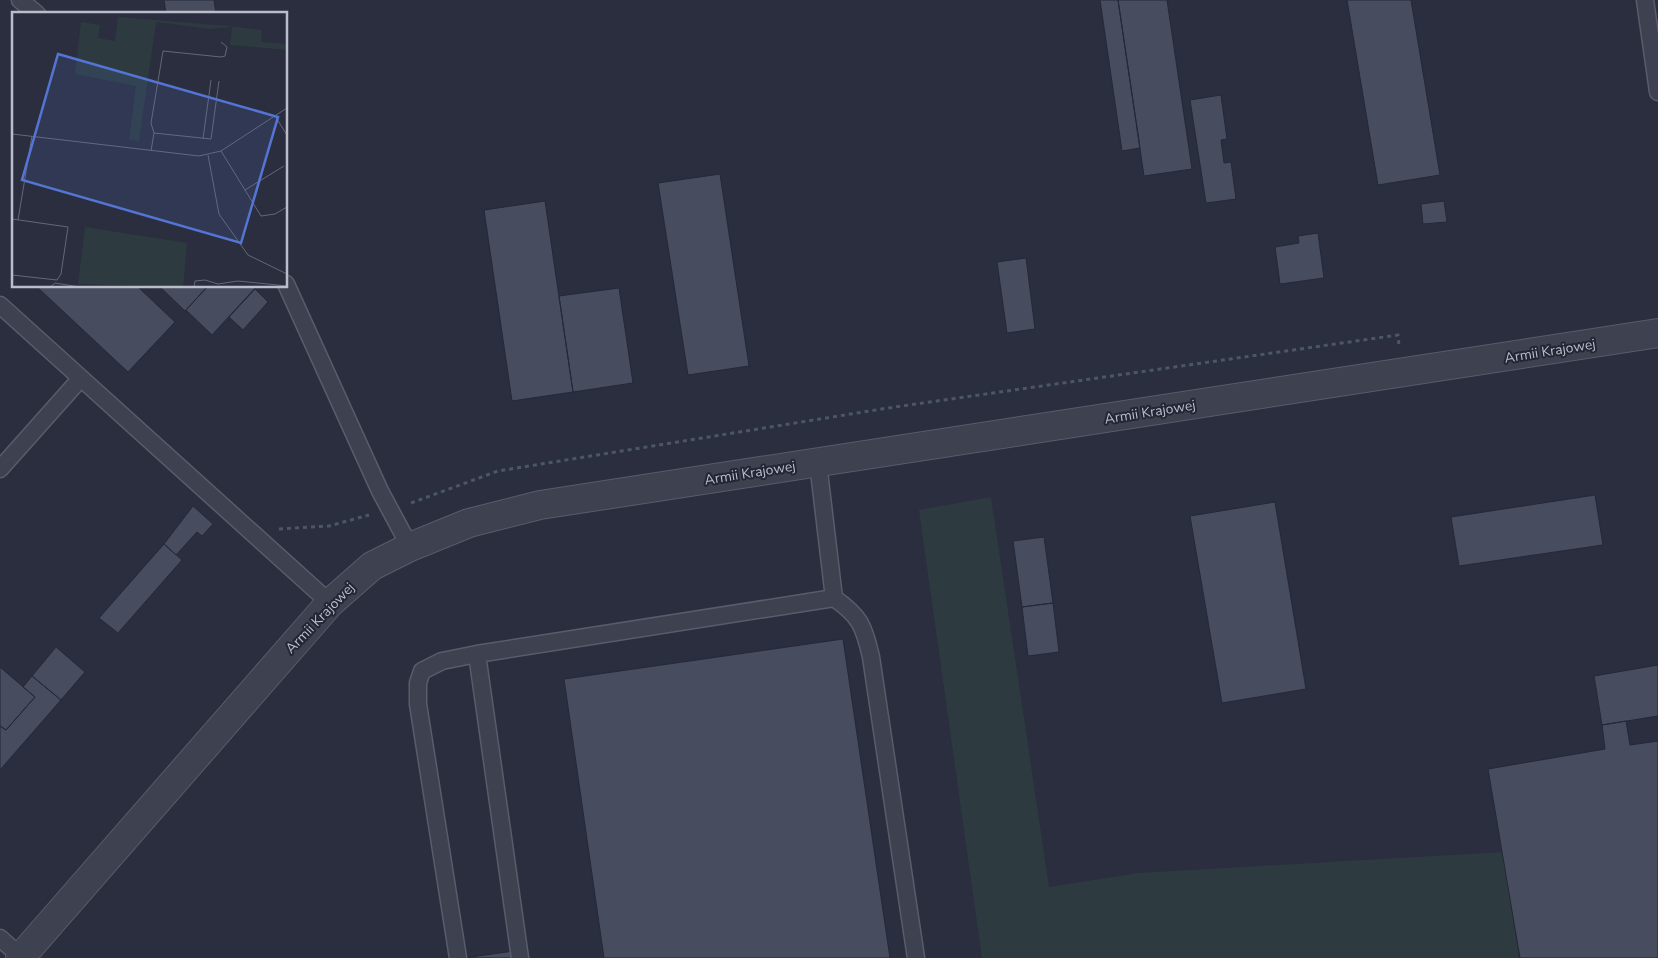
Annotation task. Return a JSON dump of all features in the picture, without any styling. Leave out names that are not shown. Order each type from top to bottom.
[{"type":"street","name":"Armii Krajowej","points":[[20,957],[330,603],[372,566],[410,547],[469,523],[540,505],[1658,333]]},
{"type":"lane","points":[[20,0],[35,12]]},
{"type":"lane","points":[[1645,0],[1658,92]]},
{"type":"lane","points":[[288,288],[390,511],[410,547]]},
{"type":"lane","points":[[0,305],[330,603]]},
{"type":"lane","points":[[0,469],[81,378]]},
{"type":"lane","points":[[818,463],[834,598]]},
{"type":"lane","points":[[458,958],[418,704],[418,683],[422,671],[442,661],[477,654],[834,598],[852,611],[865,632],[872,657],[916,958]]},
{"type":"lane","points":[[477,654],[520,958]]},
{"type":"lane","points":[[0,938],[20,957]]},
{"type":"path","points":[[252,532],[295,527],[329,526],[390,511],[498,471],[888,408],[1398,335]]},
{"type":"shaded area","points":[[991,497],[1049,887],[1139,873],[1503,852],[1519,958],[982,958],[919,510]]},
{"type":"building","points":[[164,0],[214,0],[216,12],[166,12]]},
{"type":"building","points":[[1100,0],[1118,0],[1140,148],[1122,151]]},
{"type":"building","points":[[1118,0],[1167,0],[1192,169],[1144,176]]},
{"type":"building","points":[[1347,0],[1411,0],[1440,175],[1378,185]]},
{"type":"building","points":[[1221,95],[1227,139],[1221,140],[1224,163],[1231,162],[1236,199],[1206,203],[1190,100]]},
{"type":"building","points":[[720,174],[749,366],[688,375],[658,183]]},
{"type":"building","points":[[545,201],[573,392],[512,401],[484,210]]},
{"type":"building","points":[[1444,201],[1447,222],[1423,224],[1421,204]]},
{"type":"building","points":[[1318,233],[1324,278],[1280,284],[1275,247],[1299,243],[1298,236]]},
{"type":"building","points":[[1026,258],[1035,329],[1007,333],[997,262]]},
{"type":"building","points":[[38,288],[139,288],[175,322],[128,372]]},
{"type":"building","points":[[161,288],[206,288],[185,311]]},
{"type":"building","points":[[206,288],[255,288],[212,335],[186,310]]},
{"type":"building","points":[[619,288],[633,383],[573,392],[559,296]]},
{"type":"building","points":[[255,289],[268,302],[243,330],[229,317]]},
{"type":"building","points":[[1595,495],[1603,545],[1459,566],[1451,517]]},
{"type":"building","points":[[1275,502],[1306,689],[1222,703],[1190,516]]},
{"type":"building","points":[[193,506],[213,524],[202,536],[197,532],[176,555],[164,544]]},
{"type":"building","points":[[1044,537],[1053,603],[1022,607],[1013,541]]},
{"type":"building","points":[[164,544],[182,560],[118,633],[99,618]]},
{"type":"building","points":[[1053,603],[1059,652],[1028,656],[1022,607]]},
{"type":"building","points":[[843,639],[890,958],[604,958],[564,679]]},
{"type":"building","points":[[56,647],[85,672],[61,700],[32,676]]},
{"type":"building","points":[[1658,665],[1658,716],[1602,725],[1594,676]]},
{"type":"building","points":[[0,667],[35,697],[6,730],[0,726]]},
{"type":"building","points":[[32,676],[61,700],[0,770],[0,726],[6,730],[35,697],[23,687]]},
{"type":"building","points":[[1626,721],[1630,745],[1658,741],[1658,958],[1520,958],[1488,769],[1605,749],[1602,725]]},
{"type":"building","points":[[514,951],[515,958],[464,958]]}]
